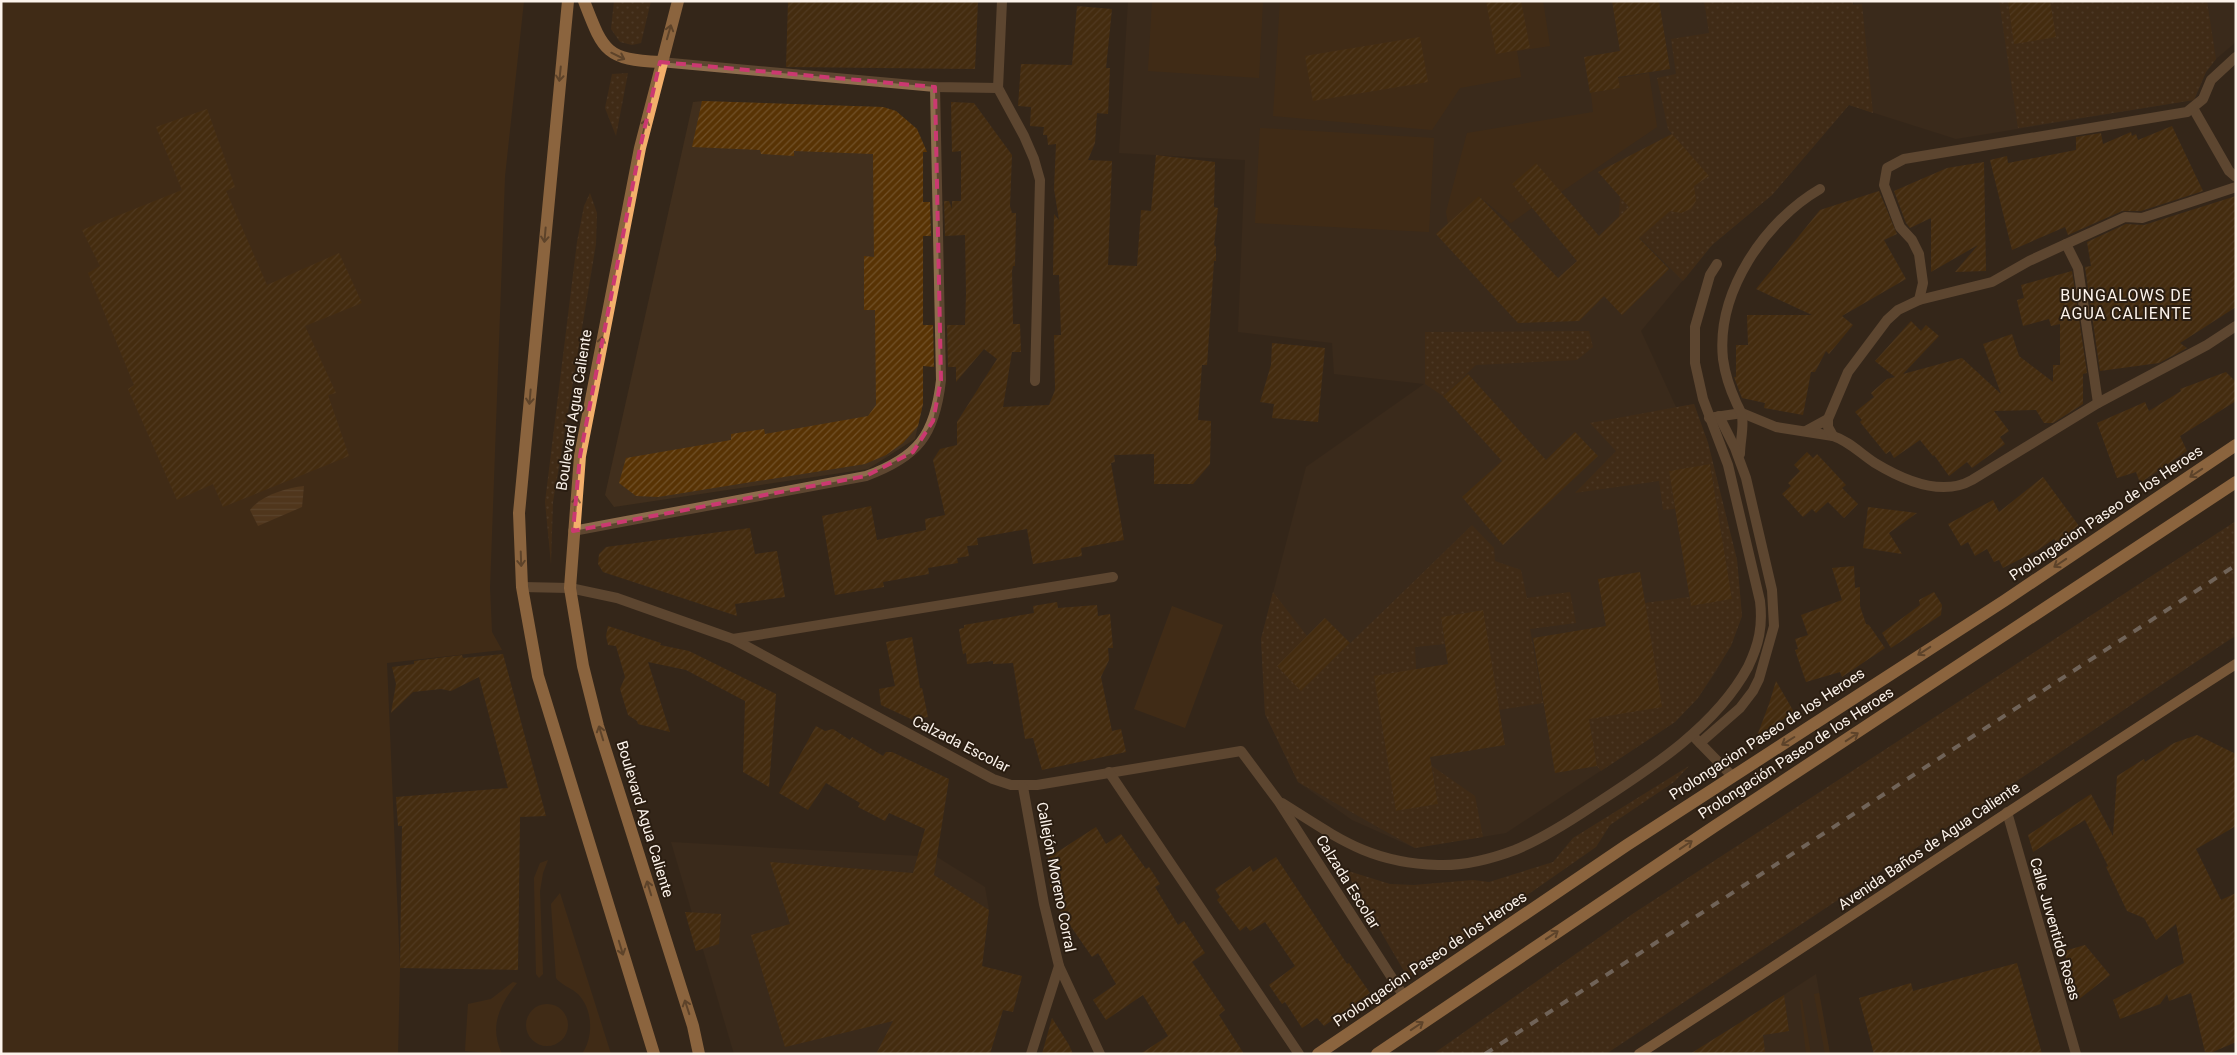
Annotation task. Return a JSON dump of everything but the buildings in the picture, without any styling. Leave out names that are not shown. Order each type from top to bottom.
[{"type":"main road","points":[[568,1],[519,513],[522,588],[538,676],[654,1054]]},
{"type":"main road","points":[[584,1],[598,38],[612,54],[627,60],[660,62]]},
{"type":"main road","name":"Boulevard Agua Caliente","points":[[678,1],[660,62],[634,174],[580,456],[570,588],[583,666],[598,726],[693,1026],[699,1054]]},
{"type":"main road","name":"Prolongacion Paseo de los Heroes","points":[[1318,1054],[1732,776],[2004,600],[2236,445]]},
{"type":"main road","name":"Prolongación Paseo de los Heroes","points":[[1377,1054],[1715,826],[2236,482]]},
{"type":"street","points":[[1002,1],[998,88],[1024,136],[1034,159],[1040,180],[1041,204],[1035,381]]},
{"type":"street","points":[[1919,300],[1923,283],[1919,254],[1912,240],[1900,226],[1884,185],[1887,168],[1904,159],[2179,114],[2193,108],[2203,99],[2211,80],[2236,57]]},
{"type":"street","points":[[660,62],[935,87],[998,88]]},
{"type":"street","points":[[573,531],[866,476],[902,460],[926,437],[933,421],[941,380],[935,87]]},
{"type":"street","points":[[2193,108],[2232,174],[2223,192]]},
{"type":"street","points":[[1833,436],[1828,427],[1828,419],[1848,372],[1887,320],[1898,310],[1919,300],[1992,282],[2066,244],[2125,217],[2142,218],[2236,187]]},
{"type":"street","points":[[1700,743],[1740,708],[1753,691],[1759,679],[1774,626],[1772,590],[1740,460],[1742,413],[1730,387],[1723,358],[1726,319],[1735,289],[1746,266],[1765,238],[1791,210],[1820,189]]},
{"type":"street","points":[[2066,244],[2078,268],[2098,403]]},
{"type":"street","points":[[1279,802],[1346,844],[1374,856],[1404,862],[1440,865],[1482,861],[1517,849],[1559,828],[1619,789],[1692,734],[1722,703],[1739,681],[1757,645],[1762,621],[1760,601],[1728,465],[1714,417],[1697,377],[1694,346],[1696,327],[1710,275],[1717,264]]},
{"type":"street","points":[[1714,417],[1742,413],[1776,427],[1840,438],[1874,462],[1897,474],[1941,488],[1952,489],[1972,480],[2098,403],[2207,345],[2236,326]]},
{"type":"street","points":[[1714,417],[1740,460]]},
{"type":"street","points":[[1806,431],[1820,426],[1828,419]]},
{"type":"street","points":[[733,639],[1113,577]]},
{"type":"street","name":"Calzada Escolar","points":[[522,588],[570,588],[617,598],[733,639],[993,779],[1010,785],[1024,787],[1242,751],[1279,802],[1403,996]]},
{"type":"street","name":"Avenida Baños de Agua Caliente","points":[[1640,1054],[1788,958],[2006,812],[2236,664]]},
{"type":"street","points":[[1692,734],[1732,776]]},
{"type":"street","points":[[1109,772],[1299,1054]]},
{"type":"street","name":"Callejón Moreno Corral","points":[[1024,787],[1044,904],[1059,966],[1100,1054]]},
{"type":"street","name":"Calle Juventido Rosas","points":[[2006,812],[2076,1054]]},
{"type":"street","points":[[1031,1054],[1059,966]]},
{"type":"highlighted area","points":[[660,62],[935,87],[941,380],[933,421],[913,452],[866,476],[573,531],[580,456],[640,148]]},
{"type":"shaded area","points":[[1,1],[524,1],[505,176],[490,588],[492,632],[502,650],[387,663],[400,968],[398,1054],[1,1054]]},
{"type":"shaded area","points":[[614,1],[651,1],[641,43],[632,45],[620,42],[611,29]]},
{"type":"shaded area","points":[[1128,1],[2234,1],[2236,42],[2216,59],[2206,72],[2194,100],[1956,139],[1849,105],[1772,195],[1712,245],[1641,331],[1676,407],[1694,404],[1708,443],[1737,560],[1742,616],[1731,645],[1717,670],[1698,698],[1675,722],[1506,833],[1415,848],[1352,820],[1298,782],[1265,714],[1261,639],[1306,467],[1424,384],[1334,374],[1332,343],[1238,332],[1245,160],[1119,153]]},
{"type":"shaded area","points":[[1152,1],[1263,1],[1259,78],[1148,71]]},
{"type":"shaded area","points":[[1280,1],[1543,1],[1550,46],[1517,51],[1521,77],[1460,88],[1432,130],[1273,116]]},
{"type":"shaded area","points":[[1704,1],[1853,1],[1853,5],[1862,4],[1873,113],[1849,105],[1772,195],[1712,245],[1683,281],[1619,217],[1620,196],[1679,143],[1668,129],[1657,78],[1676,74],[1671,39],[1709,33]]},
{"type":"shaded area","points":[[1999,1],[2207,1],[2216,59],[2206,72],[2194,100],[2018,128]]},
{"type":"shaded area","points":[[628,73],[616,136],[605,108],[612,74]]},
{"type":"shaded area","points":[[1649,73],[1657,127],[1561,192],[1536,163],[1512,184],[1532,208],[1511,223],[1479,196],[1448,224],[1446,212],[1467,133],[1593,112],[1591,93],[1620,88],[1618,78]]},
{"type":"shaded area","points":[[693,102],[883,107],[896,111],[917,129],[923,404],[915,439],[868,469],[614,507],[605,495]]},
{"type":"shaded area","points":[[1260,128],[1434,138],[1429,232],[1255,223]]},
{"type":"shaded area","points":[[590,193],[597,213],[596,244],[553,502],[551,564],[545,502],[577,242],[584,206]]},
{"type":"shaded area","points":[[1589,331],[1593,347],[1577,360],[1476,365],[1443,396],[1425,384],[1425,332]]},
{"type":"shaded area","points":[[1694,404],[1708,443],[1737,560],[1742,616],[1731,646],[1698,698],[1675,722],[1601,771],[1597,766],[1584,690],[1645,603],[1689,597],[1691,606],[1732,599],[1710,464],[1669,471],[1675,509],[1663,510],[1659,481],[1575,493],[1616,451],[1590,423]]},
{"type":"shaded area","points":[[304,486],[302,507],[258,526],[250,510],[255,505],[267,496],[290,488]]},
{"type":"shaded area","points":[[2236,521],[2236,636],[1606,1054],[1433,1054],[1634,913]]},
{"type":"shaded area","points":[[1472,525],[1494,548],[1495,561],[1521,570],[1527,598],[1570,592],[1576,623],[1530,629],[1543,703],[1499,710],[1482,610],[1441,617],[1445,644],[1415,647],[1416,669],[1396,811],[1438,804],[1432,766],[1475,796],[1483,837],[1415,848],[1298,782],[1265,714],[1261,639],[1273,592],[1307,636],[1277,666],[1302,690]]},
{"type":"shaded area","points":[[1172,606],[1223,625],[1185,728],[1134,709]]},
{"type":"shaded area","points":[[1689,766],[1674,782],[1610,825],[1596,847],[1408,978],[1345,870],[1390,884],[1414,885],[1473,880],[1489,882],[1553,862],[1573,838]]},
{"type":"shaded area","points":[[671,842],[937,857],[985,887],[989,910],[980,982],[945,1054],[734,1054]]},
{"type":"shaded area","points":[[548,860],[543,873],[540,891],[543,974],[539,978],[536,974],[534,878],[540,863]]},
{"type":"shaded area","points":[[560,893],[611,1054],[582,1054],[589,1040],[590,1032],[587,1007],[578,994],[556,978],[551,904]]},
{"type":"shaded area","points":[[1816,974],[1830,1054],[1750,1054],[1744,1021]]},
{"type":"shaded area","points":[[513,982],[517,983],[501,1008],[496,1025],[496,1035],[502,1054],[465,1051],[468,1004],[491,999]]},
{"type":"shaded area","points":[[1819,993],[1830,1054],[1825,1054],[1814,994]]},
{"type":"shaded area","points":[[1800,1000],[1802,1000],[1811,1054],[1806,1054]]},
{"type":"shaded area","points":[[551,1004],[559,1007],[565,1013],[568,1025],[565,1037],[559,1043],[543,1046],[535,1043],[529,1037],[526,1021],[529,1013],[535,1007]]},
{"type":"railway","points":[[1485,1054],[2236,565]]},
{"type":"district","name":"BUNGALOWS DE AGUA CALIENTE","points":[[2126,304]]}]
